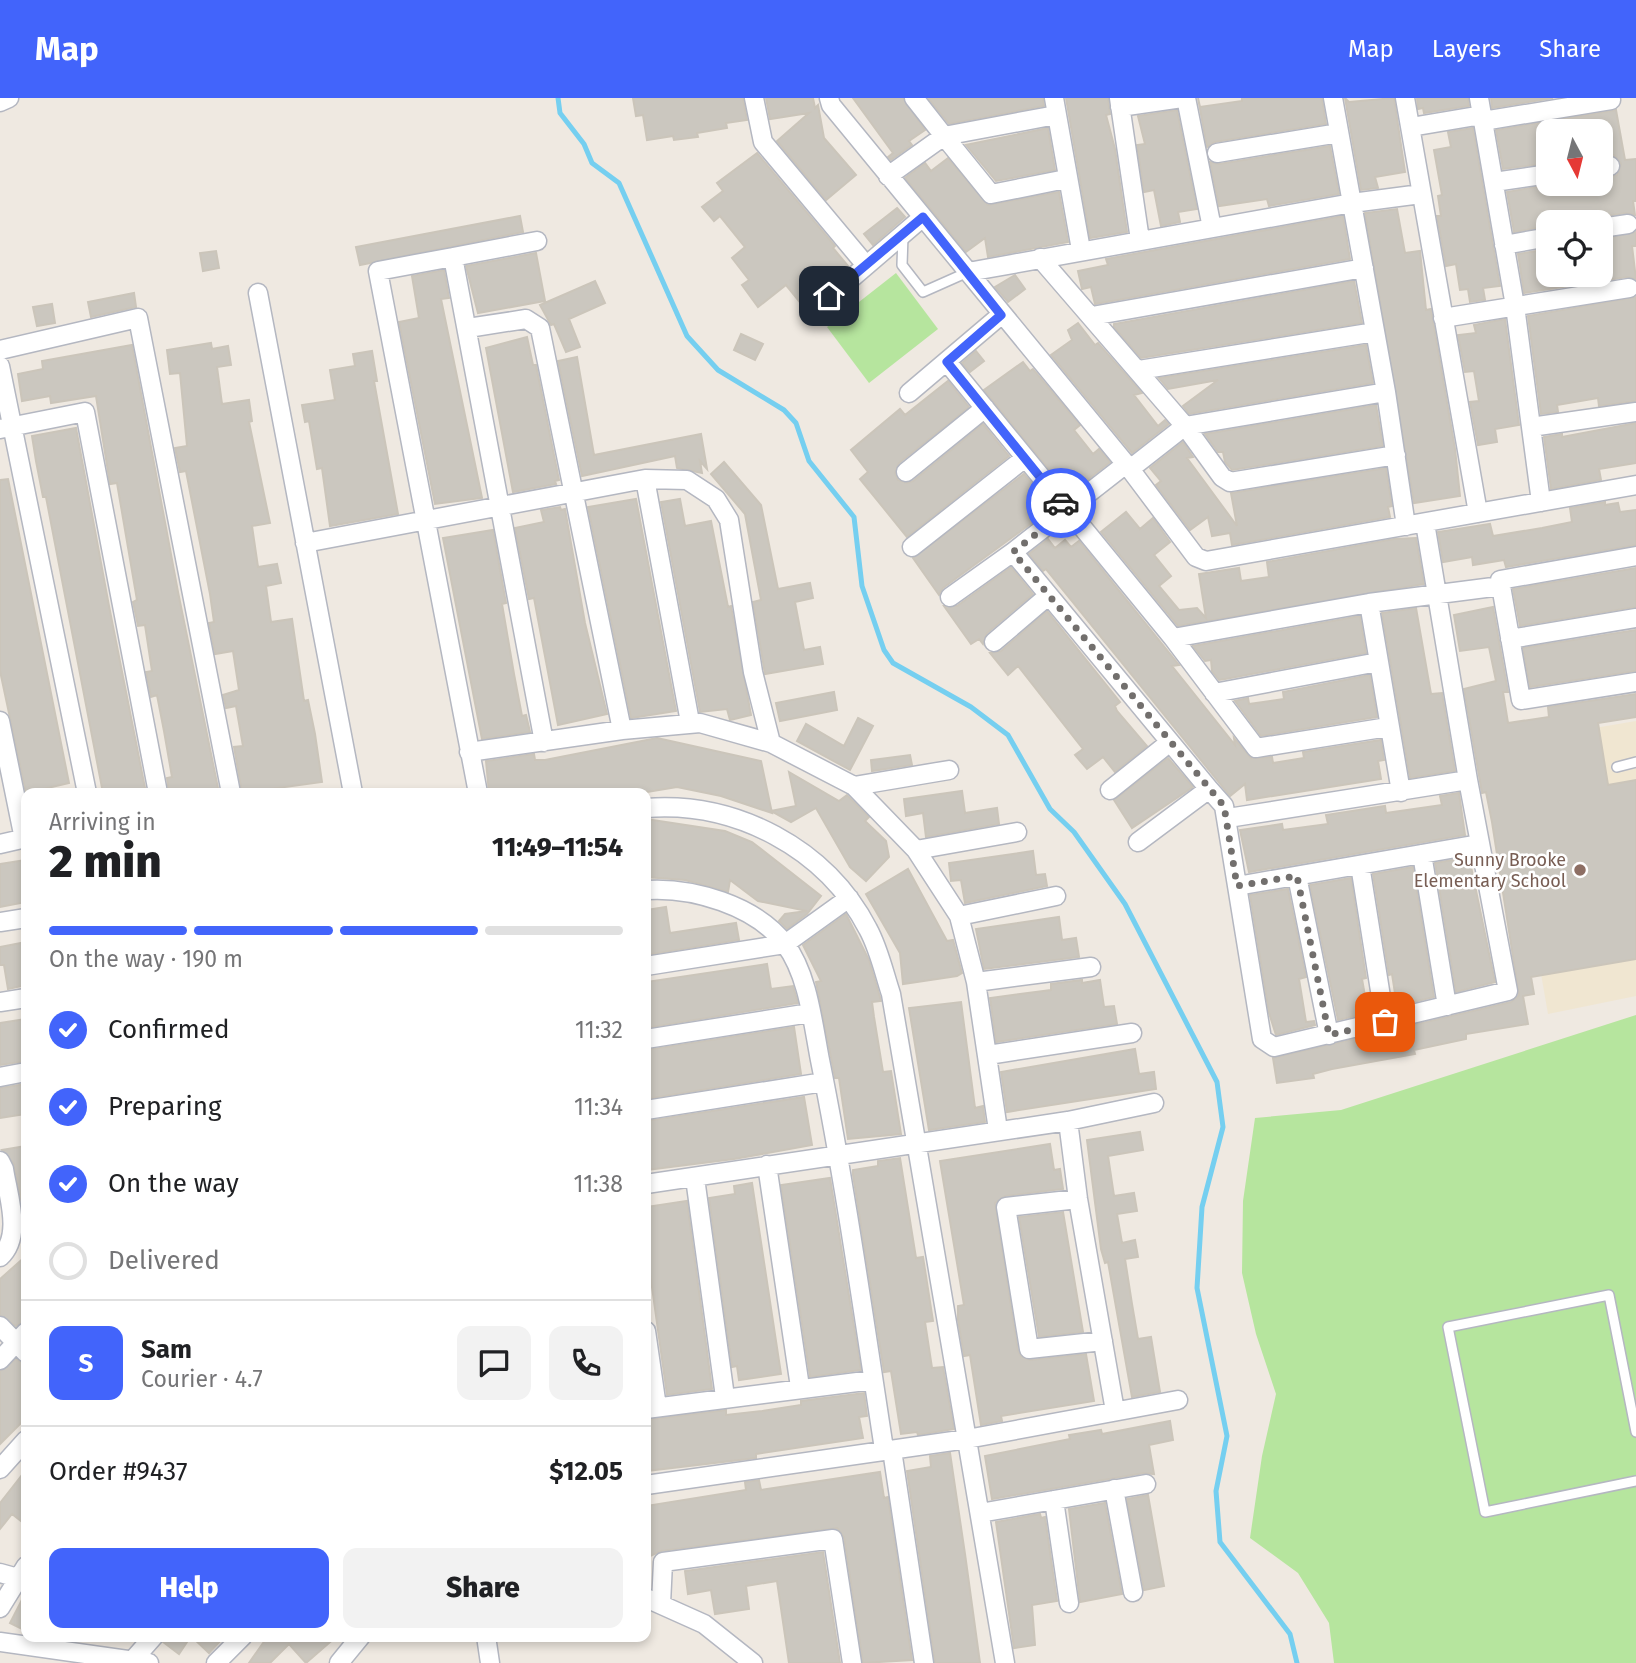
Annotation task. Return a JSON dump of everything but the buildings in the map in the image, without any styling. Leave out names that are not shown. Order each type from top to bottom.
[{"type":"street","points":[[0,102],[9,98]]},
{"type":"street","points":[[754,98],[763,142],[865,264]]},
{"type":"street","points":[[829,98],[831,105],[888,176],[1128,466],[1196,557],[1206,561],[1636,485]]},
{"type":"street","points":[[914,98],[991,194],[1066,179]]},
{"type":"street","points":[[1140,240],[1120,102],[1184,98],[1212,228]]},
{"type":"street","points":[[1333,98],[1386,392],[1406,526]]},
{"type":"street","points":[[1405,98],[1478,513]]},
{"type":"street","points":[[1411,127],[1481,111],[1611,100]]},
{"type":"street","points":[[888,176],[944,136],[1055,107],[1081,250]]},
{"type":"street","points":[[1481,111],[1515,306],[1541,502]]},
{"type":"street","points":[[1217,153],[1339,133]]},
{"type":"street","points":[[1494,182],[1536,176]]},
{"type":"street","points":[[968,272],[1352,203],[1421,194]]},
{"type":"street","points":[[811,313],[923,217]]},
{"type":"street","points":[[1613,227],[1628,224]]},
{"type":"street","points":[[1504,245],[1536,239]]},
{"type":"street","points":[[477,788],[378,271],[537,241]]},
{"type":"street","points":[[453,257],[502,506],[544,742]]},
{"type":"street","points":[[1040,258],[1139,370],[1222,477],[1230,482],[1396,455]]},
{"type":"street","points":[[1092,316],[1364,268]]},
{"type":"street","points":[[1443,318],[1629,288]]},
{"type":"street","points":[[258,293],[351,788]]},
{"type":"street","points":[[909,393],[1001,315]]},
{"type":"street","points":[[0,350],[138,318],[230,788]]},
{"type":"street","points":[[468,328],[526,319],[540,328],[622,730]]},
{"type":"street","points":[[1139,370],[1375,332]]},
{"type":"street","points":[[947,362],[1173,638],[1256,748],[1388,727]]},
{"type":"street","points":[[0,366],[5,428],[86,788]]},
{"type":"street","points":[[950,597],[1185,426],[1386,392]]},
{"type":"street","points":[[906,472],[985,408]]},
{"type":"street","points":[[5,428],[85,412],[157,788]]},
{"type":"street","points":[[1531,428],[1636,412]]},
{"type":"street","points":[[912,547],[1026,458]]},
{"type":"street","points":[[305,543],[645,479],[687,480],[716,499],[725,511],[753,672],[771,743]]},
{"type":"street","points":[[645,479],[690,722]]},
{"type":"street","points":[[1013,552],[1224,806],[1262,1039],[1274,1047],[1508,991],[1479,844],[1426,523]]},
{"type":"street","points":[[1636,556],[1500,580],[1521,700],[1636,682]]},
{"type":"street","points":[[1173,638],[1369,603],[1501,586]]},
{"type":"street","points":[[994,642],[1048,596]]},
{"type":"street","points":[[1369,603],[1401,792]]},
{"type":"street","points":[[1510,639],[1636,618]]},
{"type":"street","points":[[1214,693],[1378,662]]},
{"type":"street","points":[[0,721],[21,820]]},
{"type":"street","points":[[469,752],[690,722],[771,743],[854,786],[916,850],[959,916],[976,982],[998,1130]]},
{"type":"street","points":[[1110,790],[1170,742]]},
{"type":"street","points":[[854,786],[949,770]]},
{"type":"street","points":[[1228,818],[1468,780]]},
{"type":"street","points":[[1138,842],[1209,789]]},
{"type":"street","points":[[651,808],[686,807],[746,821],[776,835],[829,873],[869,929],[891,994],[1005,1663]]},
{"type":"street","points":[[916,850],[1017,832]]},
{"type":"street","points":[[0,844],[21,840]]},
{"type":"street","points":[[1237,886],[1479,844]]},
{"type":"street","points":[[1422,854],[1447,1006]]},
{"type":"street","points":[[1360,865],[1385,1022]]},
{"type":"street","points":[[1297,876],[1329,1035]]},
{"type":"street","points":[[651,890],[687,891],[713,897],[767,927],[785,944],[800,975],[824,1082],[873,1380],[888,1449],[924,1663]]},
{"type":"street","points":[[959,916],[1056,896]]},
{"type":"street","points":[[651,964],[785,944],[849,898]]},
{"type":"street","points":[[0,922],[21,919]]},
{"type":"street","points":[[976,982],[1091,967]]},
{"type":"street","points":[[0,1002],[21,999]]},
{"type":"street","points":[[651,1038],[810,1013]]},
{"type":"street","points":[[988,1055],[1132,1033]]},
{"type":"street","points":[[0,1077],[21,1073]]},
{"type":"street","points":[[651,1109],[824,1082]]},
{"type":"street","points":[[651,1183],[1068,1121],[1154,1103]]},
{"type":"street","points":[[1068,1121],[1078,1199],[1115,1412]]},
{"type":"street","points":[[0,1161],[4,1169],[13,1232],[10,1244],[0,1257]]},
{"type":"street","points":[[767,1165],[800,1387]]},
{"type":"street","points":[[695,1178],[725,1397]]},
{"type":"street","points":[[1078,1199],[1006,1207],[1029,1349],[1103,1341]]},
{"type":"street","points":[[0,1326],[21,1341]]},
{"type":"street","points":[[0,1360],[21,1344]]},
{"type":"street","points":[[651,1408],[800,1387],[873,1380]]},
{"type":"street","points":[[651,1484],[967,1439],[1178,1400]]},
{"type":"street","points":[[0,1469],[21,1446]]},
{"type":"street","points":[[981,1513],[1146,1484]]},
{"type":"street","points":[[1114,1489],[1133,1592]]},
{"type":"street","points":[[1054,1500],[1069,1603]]},
{"type":"street","points":[[753,1663],[704,1624],[654,1601],[663,1562],[833,1539],[852,1663]]},
{"type":"street","points":[[0,1573],[21,1572]]},
{"type":"street","points":[[0,1608],[21,1574]]},
{"type":"street","points":[[0,1642],[64,1644],[140,1662],[151,1642]]},
{"type":"street","points":[[216,1663],[237,1642]]},
{"type":"street","points":[[339,1663],[356,1642]]},
{"type":"street","points":[[487,1642],[490,1663]]},
{"type":"lane","points":[[903,234],[902,265],[923,292],[968,272]]},
{"type":"lane","points":[[1617,767],[1636,762]]},
{"type":"lane","points":[[1636,1432],[1632,1389],[1609,1295],[1448,1327],[1485,1512],[1636,1482]]},
{"type":"shaded area","name":"Sunny Brooke Elementary School","points":[[1636,721],[1636,996],[1548,1014],[1501,744]]},
{"type":"green space","points":[[896,273],[938,329],[869,383],[827,327]]},
{"type":"green space","points":[[1636,1015],[1636,1663],[1334,1663],[1329,1623],[1298,1573],[1250,1538],[1262,1456],[1276,1394],[1256,1334],[1242,1273],[1243,1201],[1255,1118],[1341,1110]]},
{"type":"waterway","points":[[558,98],[560,113],[584,144],[592,163],[619,183],[687,336],[718,370],[784,410],[796,423],[809,461],[854,517],[862,586],[884,650],[893,663],[971,707],[1008,735],[1050,809],[1074,832],[1125,904],[1217,1082],[1223,1127],[1202,1207],[1197,1288],[1227,1436],[1216,1491],[1220,1542],[1290,1634],[1297,1663]]},
{"type":"way so far","points":[[1061,503],[1067,510],[1013,552],[1224,806],[1237,886],[1297,876],[1329,1035],[1385,1022]]},
{"type":"place","name":"Sunny Brooke Elementary School","points":[[1580,870]]},
{"type":"route","points":[[829,296],[923,217],[1001,315],[947,362],[1061,503]]}]
